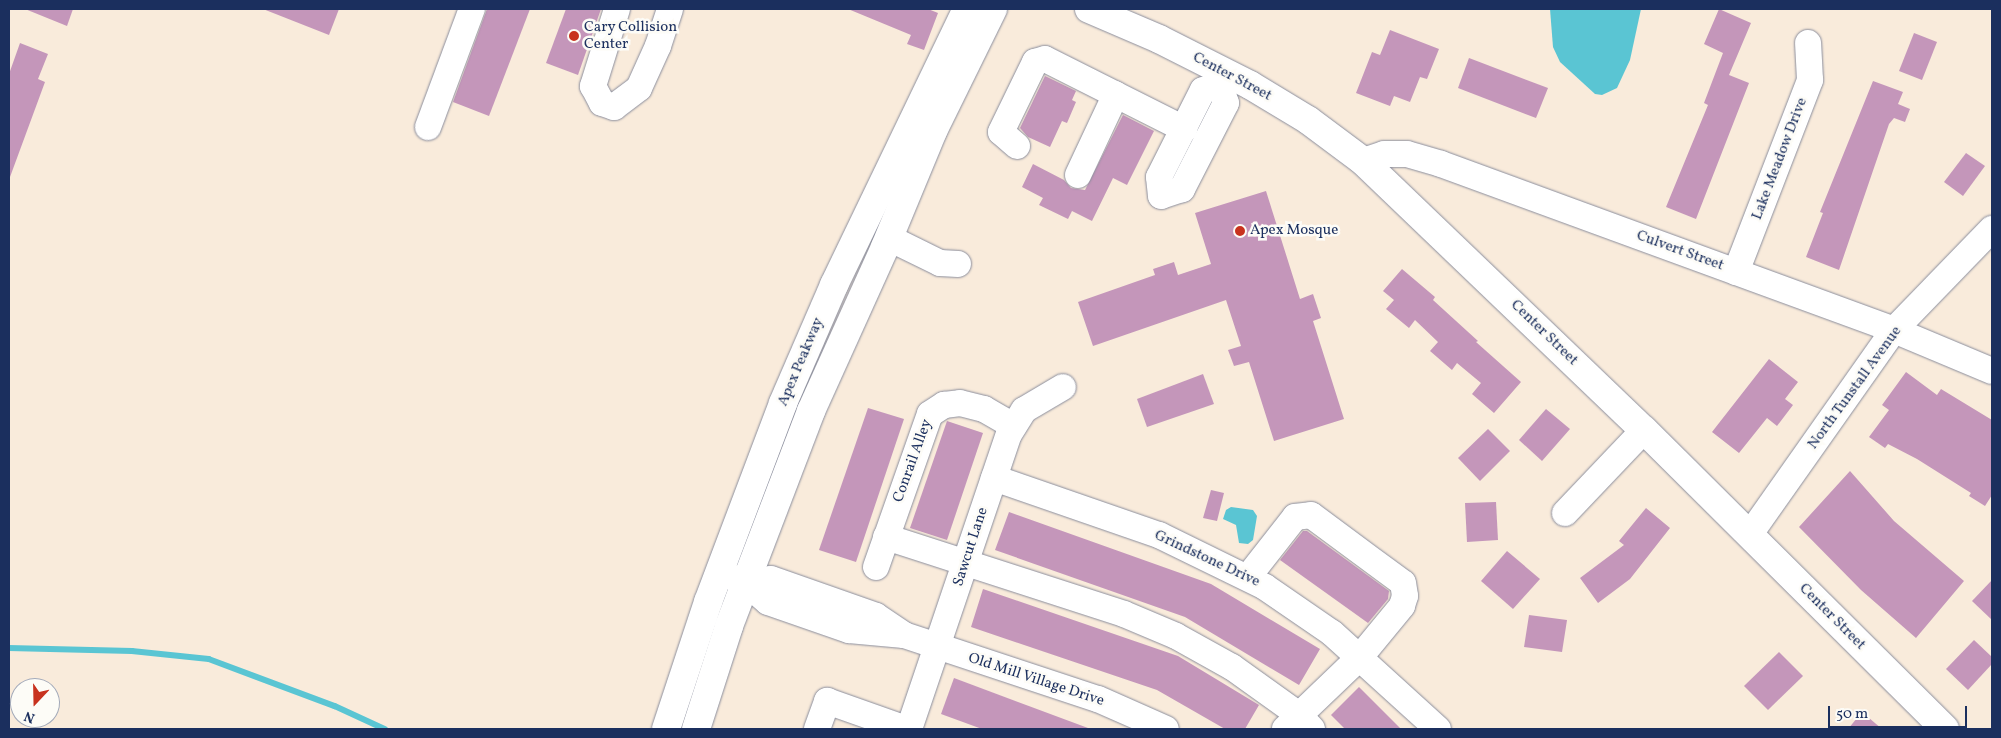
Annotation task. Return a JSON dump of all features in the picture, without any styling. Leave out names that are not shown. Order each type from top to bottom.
[{"type":"main road","name":"Apex Peakway","points":[[666,729],[719,572],[783,403],[815,327],[967,9]]},
{"type":"main road","name":"Apex Peakway","points":[[696,729],[729,626],[811,411],[889,238],[932,131],[993,9]]},
{"type":"main road","name":"Center Street","points":[[1089,9],[1159,39],[1223,79],[1308,120],[1363,161],[1644,430],[1945,729]]},
{"type":"street","points":[[428,126],[472,9]]},
{"type":"street","points":[[617,9],[593,86],[602,103],[614,107],[639,88],[665,30],[670,9]]},
{"type":"street","name":"Lake Meadow Drive","points":[[1736,272],[1810,80],[1808,43]]},
{"type":"street","points":[[1017,146],[1001,132],[1035,62],[1045,60],[1060,65],[1184,129]]},
{"type":"street","points":[[1223,79],[1226,103],[1182,189],[1158,204],[1159,177],[1203,90],[1223,79]]},
{"type":"street","points":[[1078,175],[1111,92]]},
{"type":"street","name":"Culvert Street","points":[[1363,161],[1384,154],[1407,154],[1441,164],[1894,330],[1992,371]]},
{"type":"street","name":"North Tunstall Avenue","points":[[1750,534],[1894,330],[1992,229]]},
{"type":"street","points":[[889,238],[940,263],[958,264]]},
{"type":"street","name":"Sawcut Lane","points":[[908,729],[938,647],[994,478],[1014,426],[1024,410],[1063,387]]},
{"type":"street","name":"Conrail Alley","points":[[876,567],[930,414],[944,405],[960,403],[984,409],[1014,426]]},
{"type":"street","points":[[1565,513],[1644,430]]},
{"type":"street","name":"Grindstone Drive","points":[[994,478],[1159,535],[1248,577],[1332,633],[1438,729]]},
{"type":"street","points":[[886,537],[965,565],[1124,614],[1176,636],[1232,667],[1299,725],[1360,657],[1402,606],[1406,596],[1403,583],[1312,515],[1295,516],[1248,577]]},
{"type":"street","points":[[719,572],[746,583]]},
{"type":"street","name":"Old Mill Village Drive","points":[[746,583],[771,579],[876,616],[904,635],[1090,696],[1166,729]]},
{"type":"street","points":[[816,729],[827,700],[908,729]]},
{"type":"water","points":[[1550,9],[1641,9],[1630,60],[1617,88],[1602,95],[1595,94],[1560,62],[1553,47]]},
{"type":"water","points":[[1231,507],[1253,510],[1257,516],[1253,540],[1248,544],[1239,543],[1236,525],[1223,519],[1226,510]]},
{"type":"building","points":[[25,9],[73,9],[67,26]]},
{"type":"building","points":[[263,9],[339,9],[329,35]]},
{"type":"building","points":[[487,9],[530,9],[489,116],[453,102]]},
{"type":"building","name":"Cary Collision Center","points":[[566,9],[601,9],[578,75],[546,63]]},
{"type":"building","points":[[848,9],[928,9],[938,13],[924,50],[907,44],[911,35]]},
{"type":"building","points":[[1719,9],[1751,23],[1729,75],[1749,83],[1696,219],[1666,207],[1708,105],[1704,103],[1723,53],[1704,44]]},
{"type":"building","points":[[1390,30],[1439,49],[1427,79],[1420,77],[1410,102],[1394,96],[1390,106],[1356,93],[1372,52],[1380,55]]},
{"type":"building","points":[[1914,33],[1937,42],[1922,80],[1899,71]]},
{"type":"building","points":[[20,43],[48,54],[38,79],[45,82],[10,177],[9,74]]},
{"type":"building","points":[[1469,58],[1548,88],[1536,118],[1458,88]]},
{"type":"building","points":[[1045,76],[1076,91],[1072,100],[1076,102],[1067,123],[1062,121],[1050,147],[1028,137],[1020,128]]},
{"type":"building","points":[[1873,81],[1903,92],[1898,104],[1910,109],[1905,122],[1894,118],[1889,124],[1839,270],[1806,257],[1823,213],[1820,212]]},
{"type":"building","points":[[1123,115],[1154,131],[1127,185],[1113,178],[1092,221],[1072,211],[1068,219],[1039,205],[1043,198],[1022,187],[1033,164],[1064,180],[1071,188],[1085,190]]},
{"type":"building","points":[[1966,153],[1985,166],[1963,196],[1944,182]]},
{"type":"building","points":[[1266,191],[1300,299],[1313,294],[1321,318],[1313,321],[1344,419],[1274,441],[1249,362],[1234,366],[1228,350],[1241,346],[1226,300],[1093,346],[1078,302],[1155,275],[1153,269],[1174,262],[1178,275],[1211,264],[1195,213]]},
{"type":"building","points":[[1402,269],[1435,297],[1433,300],[1521,382],[1494,413],[1472,394],[1481,383],[1457,363],[1452,370],[1430,351],[1438,342],[1415,320],[1409,328],[1386,309],[1394,300],[1383,291]]},
{"type":"building","points":[[1769,359],[1798,382],[1785,399],[1793,405],[1777,426],[1767,418],[1739,453],[1712,432]]},
{"type":"building","points":[[1906,372],[1937,395],[1941,389],[1992,420],[1992,495],[1985,506],[1969,496],[1971,493],[1917,459],[1888,444],[1885,448],[1869,437],[1889,410],[1882,405]]},
{"type":"building","points":[[1203,374],[1214,404],[1147,427],[1137,399]]},
{"type":"building","points":[[868,408],[904,419],[856,562],[819,550]]},
{"type":"building","points":[[1546,409],[1570,429],[1542,461],[1519,440]]},
{"type":"building","points":[[947,421],[983,433],[947,540],[910,528]]},
{"type":"building","points":[[1488,429],[1510,451],[1480,481],[1458,458]]},
{"type":"building","points":[[1850,471],[1894,521],[1964,581],[1916,638],[1861,590],[1799,527]]},
{"type":"building","points":[[1211,490],[1224,493],[1217,521],[1203,518]]},
{"type":"building","points":[[1496,502],[1498,540],[1467,542],[1465,503]]},
{"type":"building","points":[[1646,508],[1670,528],[1630,579],[1598,603],[1580,578],[1624,545],[1619,541]]},
{"type":"building","points":[[1009,512],[1211,584],[1320,649],[1299,685],[1185,617],[995,550]]},
{"type":"building","points":[[1303,531],[1307,531],[1389,591],[1388,599],[1368,623],[1280,560]]},
{"type":"building","points":[[1507,551],[1540,579],[1513,609],[1481,581]]},
{"type":"building","points":[[1992,580],[1992,620],[1972,601]]},
{"type":"building","points":[[983,589],[1178,656],[1259,705],[1245,729],[1225,729],[1157,690],[971,627]]},
{"type":"building","points":[[1529,615],[1567,620],[1562,652],[1524,647]]},
{"type":"building","points":[[1974,640],[1992,657],[1992,664],[1968,690],[1946,669]]},
{"type":"building","points":[[1779,652],[1803,676],[1768,710],[1744,686]]},
{"type":"building","points":[[954,678],[1088,728],[982,729],[941,714]]},
{"type":"building","points":[[1359,687],[1401,729],[1345,729],[1331,715]]},
{"type":"building","points":[[1862,712],[1882,729],[1848,729]]},
{"type":"waterway","points":[[9,648],[132,651],[209,659],[335,706],[385,729]]},
{"type":"place","name":"Cary Collision Center","points":[[574,36]]},
{"type":"place","name":"Apex Mosque","points":[[1240,231]]}]
